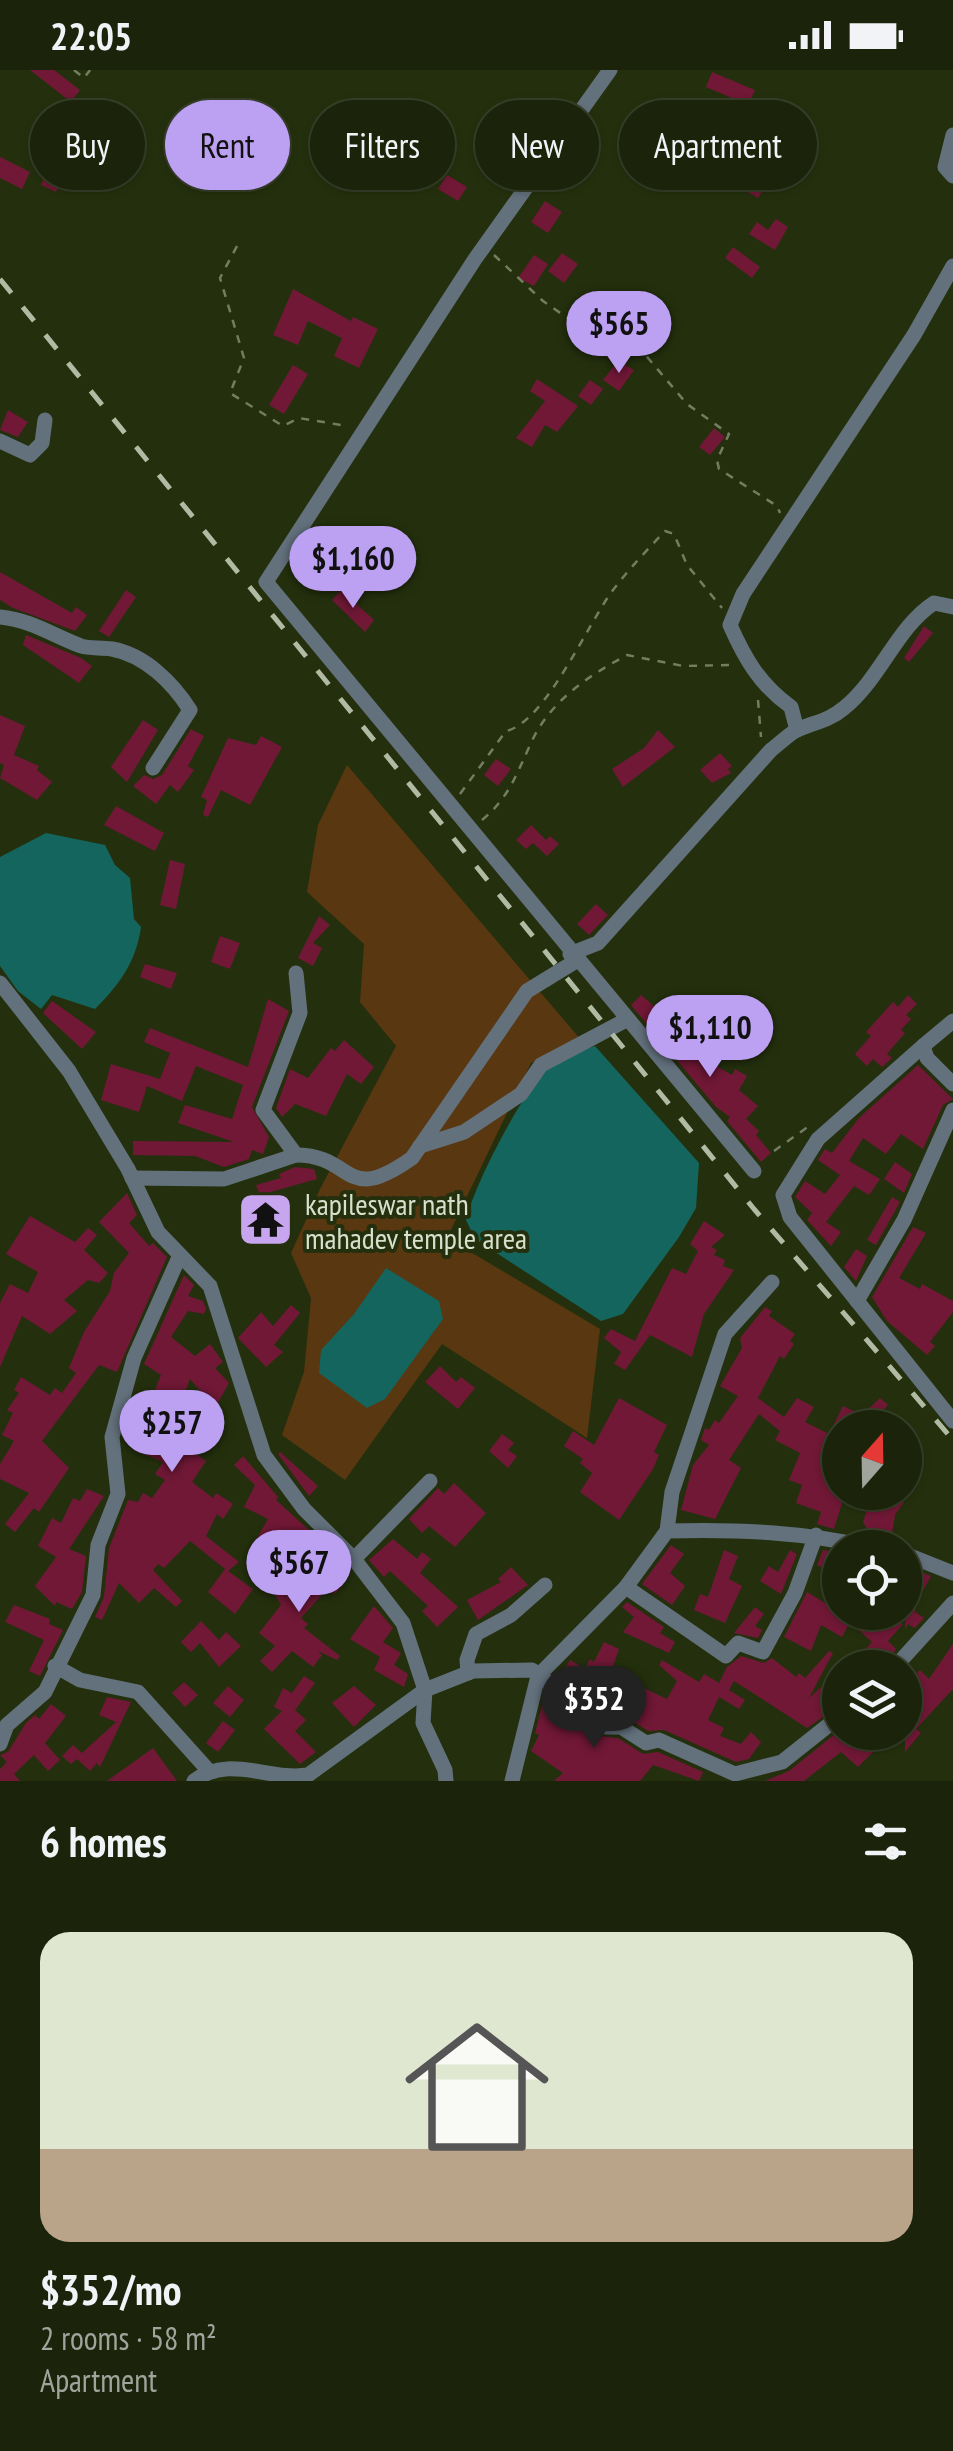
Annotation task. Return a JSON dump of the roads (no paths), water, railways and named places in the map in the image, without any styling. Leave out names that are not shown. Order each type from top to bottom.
[{"type":"street","points":[[610,70],[486,245],[266,582],[754,1171]]},
{"type":"street","points":[[953,135],[945,167],[953,176]]},
{"type":"street","points":[[796,730],[791,707],[768,691],[752,668],[732,622],[743,594],[914,336],[953,266]]},
{"type":"street","points":[[0,441],[30,456],[42,443],[45,420]]},
{"type":"street","points":[[132,1178],[224,1179],[296,1155],[325,1161],[349,1178],[376,1181],[412,1158],[526,991],[598,943],[761,760],[796,730],[816,725],[844,709],[886,663],[913,617],[934,603],[953,608]]},
{"type":"street","points":[[0,616],[21,619],[83,647],[115,650],[149,666],[178,692],[190,710],[153,768]]},
{"type":"street","points":[[296,973],[300,1013],[262,1110],[296,1155]]},
{"type":"street","points":[[0,982],[70,1071],[132,1178],[158,1232],[210,1286],[264,1455],[304,1509],[354,1559],[403,1623],[425,1690],[423,1723],[446,1770],[446,1781]]},
{"type":"street","points":[[420,1146],[464,1132],[521,1094],[541,1065],[626,1020]]},
{"type":"street","points":[[953,1021],[822,1135],[784,1195],[784,1206],[953,1421]]},
{"type":"street","points":[[923,1046],[927,1058],[953,1084]]},
{"type":"street","points":[[856,1301],[904,1220],[953,1110]]},
{"type":"street","points":[[0,1744],[4,1724],[45,1692],[96,1584],[98,1545],[118,1494],[112,1438],[134,1358],[180,1255]]},
{"type":"street","points":[[512,1781],[538,1676],[626,1587],[667,1531],[672,1492],[725,1334],[772,1282]]},
{"type":"street","points":[[354,1559],[430,1481]]},
{"type":"street","points":[[667,1531],[750,1529],[822,1536]]},
{"type":"street","points":[[626,1587],[726,1656],[738,1642],[762,1652],[795,1592],[816,1535]]},
{"type":"street","points":[[922,1558],[953,1573]]},
{"type":"street","points":[[468,1673],[467,1660],[476,1634],[511,1615],[544,1585]]},
{"type":"street","points":[[910,1650],[953,1602]]},
{"type":"street","points":[[55,1666],[80,1680],[138,1692],[208,1770]]},
{"type":"street","points":[[194,1781],[208,1770],[242,1769],[298,1779],[425,1690],[468,1673],[532,1670],[606,1727],[621,1728],[646,1743],[658,1740],[731,1778],[782,1762],[822,1730]]},
{"type":"water","points":[[46,833],[105,845],[115,865],[130,878],[134,919],[141,927],[139,940],[126,972],[95,1009],[52,995],[41,1009],[18,991],[0,966],[0,857]]},
{"type":"water","points":[[595,1046],[699,1163],[696,1208],[679,1237],[623,1314],[601,1321],[475,1239],[466,1220],[512,1119],[546,1068],[556,1059]]},
{"type":"water","points":[[386,1268],[439,1301],[443,1319],[385,1399],[367,1408],[319,1373],[321,1350],[354,1314]]},
{"type":"railway","points":[[0,279],[754,1209],[953,1440]]},
{"type":"place","name":"kapileswar nath mahadev temple area","points":[[266,1220]]}]
